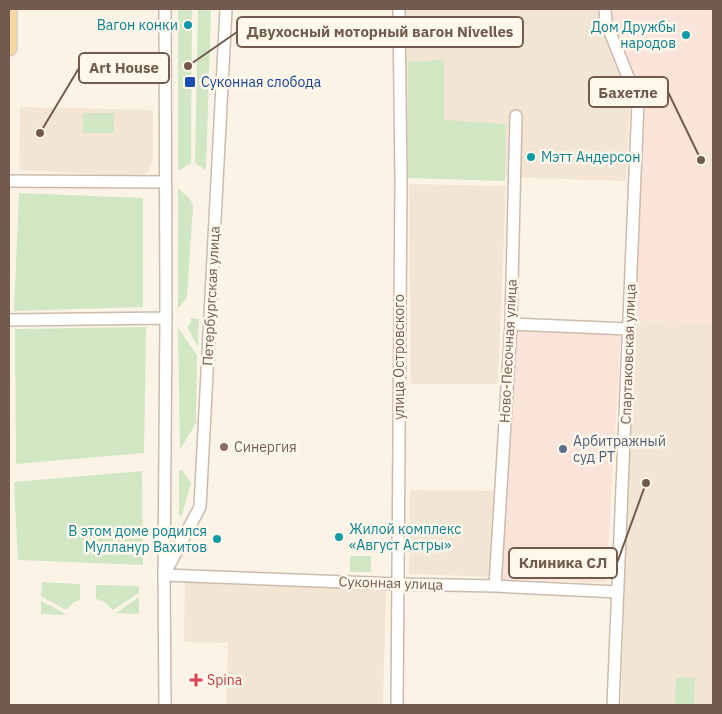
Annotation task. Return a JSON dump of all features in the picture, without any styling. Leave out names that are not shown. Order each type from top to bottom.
[{"type":"main road","points":[[9,9],[9,48]]},
{"type":"street","name":"Петербургская улица","points":[[165,9],[165,705]]},
{"type":"street","name":"Петербургская улица","points":[[164,575],[200,507],[226,9]]},
{"type":"street","name":"улица Островского","points":[[397,705],[401,135],[399,9]]},
{"type":"street","name":"Спартаковская улица","points":[[605,9],[606,22],[638,102],[613,705]]},
{"type":"street","name":"Ново-Песочная улица","points":[[495,586],[511,324],[516,116]]},
{"type":"street","points":[[9,181],[166,182]]},
{"type":"street","points":[[9,320],[166,318]]},
{"type":"street","points":[[511,324],[630,329]]},
{"type":"street","name":"Суконная улица","points":[[164,575],[618,592]]},
{"type":"shaded area","points":[[406,9],[599,9],[599,16],[630,101],[626,181],[406,174]]},
{"type":"shaded area","points":[[611,9],[713,9],[713,323],[633,321],[641,94],[611,21]]},
{"type":"shaded area","points":[[20,107],[153,110],[153,162],[148,172],[138,176],[19,170]]},
{"type":"shaded area","points":[[409,184],[506,186],[498,384],[411,384]]},
{"type":"shaded area","points":[[633,321],[713,323],[713,705],[621,705]]},
{"type":"shaded area","points":[[517,330],[621,333],[606,583],[501,579]]},
{"type":"shaded area","points":[[410,490],[494,491],[491,577],[409,574]]},
{"type":"shaded area","points":[[185,582],[386,587],[383,705],[226,705],[228,643],[184,642]]},
{"type":"green space","points":[[178,9],[192,9],[191,163],[178,171]]},
{"type":"green space","points":[[198,9],[211,9],[206,170],[195,163]]},
{"type":"green space","points":[[444,60],[444,120],[506,124],[505,181],[408,178],[408,62]]},
{"type":"green space","points":[[83,113],[114,113],[114,133],[83,133]]},
{"type":"green space","points":[[178,188],[190,199],[193,206],[187,297],[178,309]]},
{"type":"green space","points":[[19,193],[143,198],[143,307],[14,311]]},
{"type":"green space","points":[[191,318],[199,319],[198,347],[187,327],[191,323]]},
{"type":"green space","points":[[146,327],[144,453],[16,464],[15,329]]},
{"type":"green space","points":[[178,328],[197,355],[196,423],[180,450]]},
{"type":"green space","points":[[179,470],[182,470],[191,483],[182,515],[179,516]]},
{"type":"green space","points":[[142,471],[143,565],[18,560],[14,482]]},
{"type":"green space","points":[[350,556],[371,556],[371,572],[350,572]]},
{"type":"green space","points":[[42,582],[80,584],[80,600],[74,602],[66,610],[41,596]]},
{"type":"green space","points":[[96,585],[139,586],[139,593],[113,610],[103,601],[96,599]]},
{"type":"green space","points":[[139,597],[139,614],[116,613]]},
{"type":"green space","points":[[41,601],[64,613],[63,615],[41,614]]},
{"type":"green space","points":[[676,677],[684,679],[684,677],[695,678],[694,705],[675,705]]},
{"type":"place","name":"Вагон конки","points":[[188,25]]},
{"type":"place","name":"Дом Дружбы народов","points":[[686,35]]},
{"type":"place","name":"Двухосный моторный вагон Nivelles","points":[[188,66]]},
{"type":"place","name":"Суконная слобода","points":[[190,82]]},
{"type":"place","name":"Art House","points":[[40,133]]},
{"type":"place","name":"Мэтт Андерсон","points":[[531,157]]},
{"type":"place","name":"Бахетле","points":[[701,160]]},
{"type":"place","name":"Синергия","points":[[224,447]]},
{"type":"place","name":"Арбитражный суд РТ","points":[[563,449]]},
{"type":"place","name":"Клиника СЛ","points":[[646,483]]},
{"type":"place","name":"Жилой комплекс «Август Астры»","points":[[339,537]]},
{"type":"place","name":"В этом доме родился Мулланур Вахитов","points":[[217,539]]},
{"type":"place","name":"Spina","points":[[196,680]]}]
